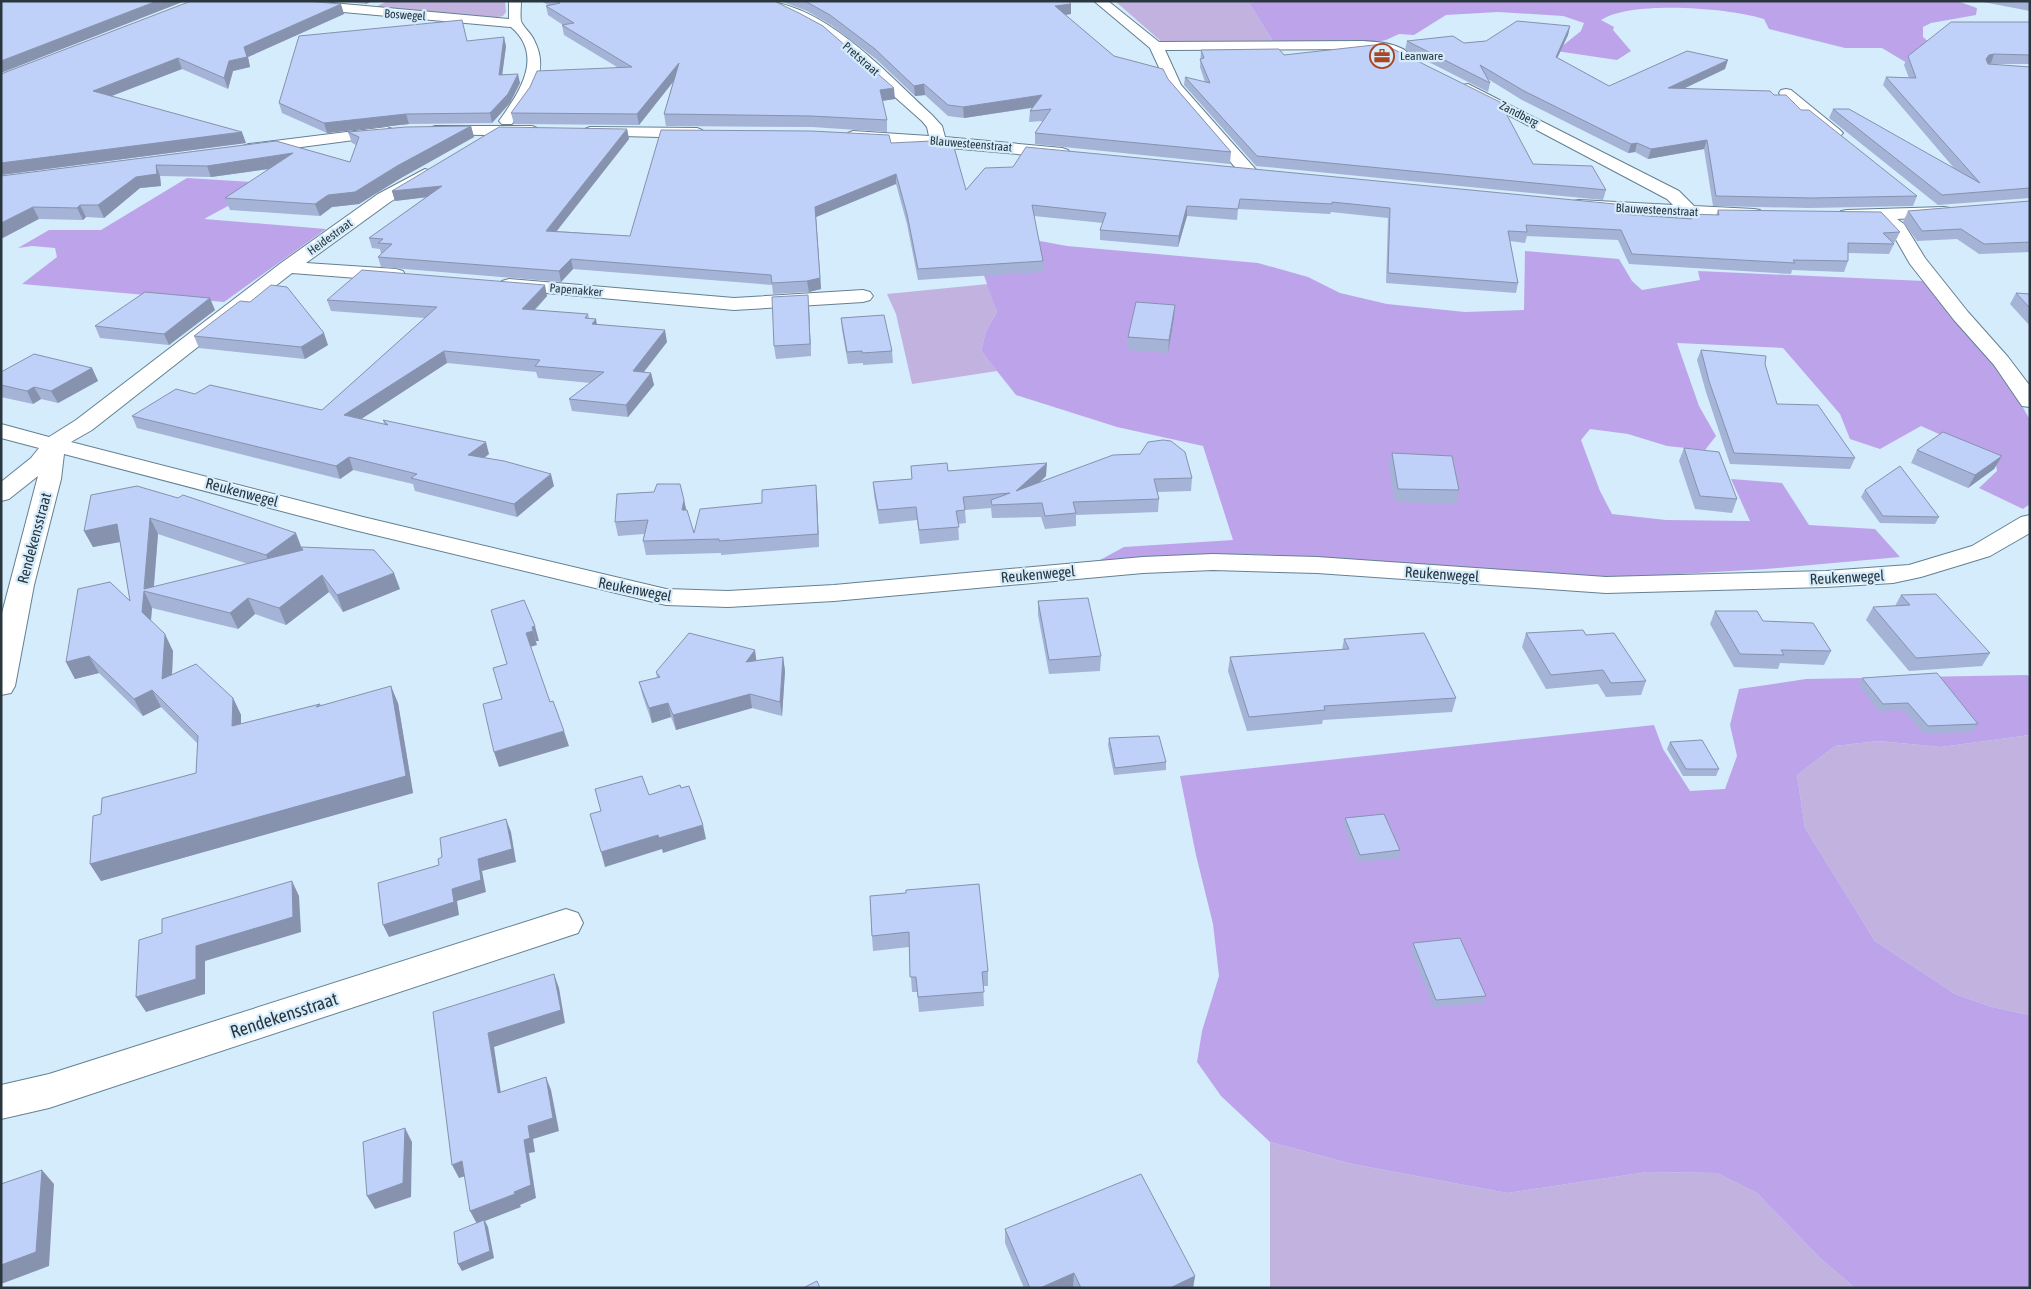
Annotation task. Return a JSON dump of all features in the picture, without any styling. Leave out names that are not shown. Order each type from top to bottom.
[{"type":"street","name":"Boswegel","points":[[265,1],[515,23]]},
{"type":"street","points":[[469,149],[506,121],[533,79],[534,56],[532,46],[522,28],[515,23],[515,1]]},
{"type":"street","name":"Pretstraat","points":[[764,1],[812,22],[848,46],[934,126],[939,141]]},
{"type":"street","points":[[1100,1],[1156,46],[1174,86],[1250,172]]},
{"type":"street","points":[[1156,46],[1363,45],[1385,47],[1414,61]]},
{"type":"street","name":"Zandberg","points":[[1454,81],[1673,195],[1692,212]]},
{"type":"street","points":[[1786,93],[1845,142]]},
{"type":"street","points":[[418,131],[546,131]]},
{"type":"street","points":[[236,150],[400,132]]},
{"type":"street","points":[[574,132],[709,133]]},
{"type":"street","name":"Blauwesteenstraat","points":[[835,136],[939,141],[1080,154]]},
{"type":"street","name":"Heidestraat","points":[[54,443],[84,425],[288,267],[384,198],[436,168]]},
{"type":"street","points":[[1222,169],[1270,174]]},
{"type":"street","points":[[1912,196],[1934,213]]},
{"type":"street","name":"Blauwesteenstraat","points":[[1559,203],[1692,212],[1774,215]]},
{"type":"street","points":[[1832,215],[1882,215],[1963,210]]},
{"type":"street","points":[[1882,215],[1898,228],[1917,260],[1961,316],[2001,361],[2030,401]]},
{"type":"street","points":[[288,267],[418,277]]},
{"type":"street","name":"Papenakker","points":[[496,284],[734,304],[863,296]]},
{"type":"street","points":[[2001,361],[2030,370]]},
{"type":"street","points":[[1,431],[54,443],[39,463],[1,494]]},
{"type":"street","name":"Reukenwegel","points":[[54,443],[359,524],[666,597],[757,598],[1143,565],[1214,562],[1317,565],[1606,585],[1893,575],[1943,563],[1981,550],[2030,522]]},
{"type":"street","name":"Rendekensstraat","points":[[1,686],[21,585],[49,479],[54,443]]},
{"type":"street","name":"Rendekensstraat","points":[[1,1102],[49,1091],[566,923]]},
{"type":"shaded area","points":[[388,1],[505,1],[506,12],[503,16],[493,18],[373,8]]},
{"type":"shaded area","points":[[1115,1],[1261,1],[1249,3],[1274,43],[1164,44]]},
{"type":"shaded area","points":[[1261,1],[1957,1],[1977,8],[1976,15],[1931,23],[1923,27],[1923,37],[1931,44],[1907,63],[1882,48],[1845,48],[1769,29],[1764,19],[1748,15],[1681,8],[1634,10],[1615,14],[1601,20],[1614,27],[1613,30],[1631,51],[1617,60],[1556,51],[1581,31],[1584,23],[1563,16],[1498,12],[1446,15],[1414,35],[1399,34],[1386,40],[1372,43],[1274,43],[1249,3]]},
{"type":"shaded area","points":[[187,178],[270,183],[204,219],[326,229],[224,302],[22,284],[57,257],[55,248],[32,246],[18,248],[49,230],[101,230]]},
{"type":"shaded area","points":[[1029,239],[1067,246],[1258,263],[1308,277],[1340,293],[1387,304],[1465,312],[1524,310],[1525,251],[1619,259],[1632,281],[1642,290],[1700,280],[1698,271],[1924,281],[1970,336],[1999,365],[2030,420],[2030,504],[2023,509],[1979,488],[1997,471],[1995,459],[1921,426],[1880,449],[1850,439],[1840,414],[1783,348],[1677,343],[1699,406],[1716,436],[1705,450],[1667,446],[1628,434],[1590,429],[1581,440],[1600,491],[1612,514],[1666,520],[1750,521],[1731,479],[1782,483],[1809,525],[1875,529],[1900,557],[1766,569],[1646,576],[1621,580],[1385,562],[1249,554],[1100,560],[1124,547],[1233,540],[1203,446],[1117,427],[1016,395],[981,351],[986,331],[997,312],[981,267]]},
{"type":"shaded area","points":[[988,284],[997,312],[986,331],[981,351],[997,371],[912,384],[896,314],[887,294]]},
{"type":"shaded area","points":[[2027,675],[2030,677],[2030,735],[1941,747],[1878,741],[1835,746],[1797,775],[1805,828],[1875,941],[1955,994],[1992,1007],[2030,1015],[2030,1288],[1855,1288],[1822,1260],[1757,1193],[1717,1173],[1647,1172],[1507,1193],[1352,1164],[1270,1142],[1221,1096],[1197,1062],[1202,1031],[1219,976],[1213,924],[1196,855],[1180,776],[1654,725],[1663,749],[1690,791],[1725,789],[1737,756],[1730,725],[1739,689],[1806,679]]},
{"type":"shaded area","points":[[2030,735],[2030,1015],[1992,1007],[1955,994],[1875,941],[1805,828],[1797,775],[1835,746],[1878,741],[1941,747]]},
{"type":"shaded area","points":[[1270,1142],[1352,1164],[1507,1193],[1647,1172],[1717,1173],[1757,1193],[1822,1260],[1855,1288],[1270,1288]]},
{"type":"building","points":[[1,1],[157,1],[1,61]]},
{"type":"building","points":[[191,1],[306,1],[341,4],[244,47],[247,57],[229,61],[224,78],[178,58],[93,91],[242,132],[1,163],[1,74]]},
{"type":"building","points":[[556,1],[774,1],[823,26],[894,88],[880,90],[887,120],[811,116],[664,114],[679,63],[637,114],[511,113],[530,87],[537,71],[632,67],[562,25],[574,23],[546,6],[560,3]]},
{"type":"building","points":[[805,1],[1068,1],[1071,4],[1055,6],[1114,56],[1163,69],[1168,79],[1231,152],[1035,133],[1051,109],[1030,111],[1042,95],[963,107],[948,105],[924,84],[914,86],[875,49],[830,15]]},
{"type":"building","points":[[462,20],[467,41],[504,37],[499,75],[518,74],[508,94],[490,113],[406,114],[324,123],[279,103],[299,36]]},
{"type":"building","points":[[1517,21],[1570,26],[1556,57],[1609,86],[1687,51],[1728,60],[1668,88],[1770,91],[1774,95],[1786,95],[1801,110],[1809,110],[1917,196],[1812,198],[1716,196],[1707,140],[1651,149],[1637,143],[1631,144],[1524,91],[1480,65],[1490,83],[1407,41],[1453,36],[1464,43],[1486,41]]},
{"type":"building","points":[[1951,22],[2030,22],[2030,55],[1994,54],[1989,55],[1986,59],[1988,64],[2030,67],[2030,188],[1942,195],[1833,109],[1849,109],[1980,183],[1886,77],[1916,78],[1908,56]]},
{"type":"building","points":[[1383,44],[1500,102],[1533,164],[1592,166],[1606,190],[1257,156],[1185,77],[1210,83],[1200,59],[1204,58],[1201,50],[1279,49],[1284,55]]},
{"type":"building","points":[[471,126],[397,166],[355,192],[328,195],[315,204],[225,198],[293,153],[207,166],[156,165],[157,174],[136,177],[98,205],[80,205],[77,208],[33,207],[1,223],[1,176],[276,141],[350,162],[359,137],[348,132],[406,127]]},
{"type":"building","points":[[499,127],[627,129],[546,231],[630,236],[661,130],[811,131],[889,135],[891,143],[952,140],[966,190],[985,168],[1013,167],[1026,147],[1615,204],[1621,214],[1692,219],[1689,214],[1719,215],[1718,210],[1881,212],[1900,232],[1883,233],[1894,244],[1848,243],[1848,261],[1793,260],[1795,263],[1632,254],[1621,230],[1526,225],[1527,232],[1508,231],[1518,283],[1388,273],[1390,208],[1332,202],[1332,204],[1240,199],[1238,209],[1187,206],[1179,236],[1100,230],[1106,213],[1032,205],[1043,261],[918,269],[907,214],[896,174],[815,207],[820,278],[807,281],[772,283],[771,275],[571,259],[559,271],[378,257],[392,244],[378,243],[383,239],[369,238],[442,186],[392,191]]},
{"type":"building","points":[[2030,201],[2030,242],[1984,244],[1961,229],[1922,231],[1908,211]]},
{"type":"building","points":[[362,270],[545,285],[522,309],[588,314],[585,318],[596,319],[592,324],[665,330],[633,371],[651,373],[626,405],[569,399],[604,372],[535,366],[540,360],[444,351],[344,415],[388,425],[383,420],[486,442],[468,455],[504,461],[551,474],[514,504],[411,478],[417,474],[349,457],[336,466],[132,416],[176,389],[195,394],[210,385],[322,410],[437,307],[327,300]]},
{"type":"building","points":[[271,285],[287,287],[324,333],[301,347],[194,336],[240,301],[250,302]]},
{"type":"building","points":[[145,292],[210,298],[164,334],[95,326]]},
{"type":"building","points":[[2016,293],[2030,294],[2030,308]]},
{"type":"building","points":[[808,295],[810,344],[774,346],[772,297]]},
{"type":"building","points":[[1136,302],[1175,305],[1169,340],[1128,337]]},
{"type":"building","points":[[884,315],[892,351],[847,352],[841,318]]},
{"type":"building","points":[[1701,350],[1766,356],[1765,364],[1777,404],[1818,405],[1855,458],[1734,453],[1709,381]]},
{"type":"building","points":[[34,354],[92,368],[51,391],[34,387],[27,391],[1,385],[1,372]]},
{"type":"building","points":[[1943,432],[2002,456],[1975,475],[1917,450]]},
{"type":"building","points":[[1171,441],[1185,452],[1192,478],[1154,479],[1159,499],[1073,502],[1076,513],[1045,516],[1042,503],[992,505],[991,500],[1010,493],[963,497],[965,510],[956,511],[959,527],[919,530],[916,507],[878,510],[873,482],[912,479],[911,466],[947,463],[948,471],[1047,463],[1016,491],[1113,455],[1140,454],[1148,442]]},
{"type":"building","points":[[1684,448],[1719,452],[1737,499],[1700,496]]},
{"type":"building","points":[[1392,453],[1452,456],[1459,490],[1398,489]]},
{"type":"building","points":[[1900,466],[1939,517],[1883,516],[1865,490]]},
{"type":"building","points":[[657,484],[680,484],[684,500],[682,510],[687,510],[694,533],[700,509],[762,503],[762,490],[816,485],[818,534],[719,541],[719,539],[643,541],[648,520],[615,522],[617,494],[654,492]]},
{"type":"building","points":[[137,486],[178,498],[183,495],[296,533],[266,555],[150,518],[144,589],[303,550],[301,547],[374,550],[394,573],[337,595],[322,575],[279,608],[248,598],[230,613],[144,591],[142,612],[165,634],[162,679],[196,664],[233,698],[232,726],[320,704],[316,707],[391,686],[406,776],[90,864],[93,816],[101,814],[102,798],[196,773],[198,736],[152,690],[134,699],[89,656],[66,662],[78,589],[110,582],[130,601],[117,524],[84,531],[91,495]]},
{"type":"building","points":[[1936,594],[1990,653],[1916,658],[1873,607],[1910,605],[1901,595]]},
{"type":"building","points":[[1088,598],[1101,656],[1049,660],[1038,601]]},
{"type":"building","points":[[524,600],[535,626],[532,627],[533,631],[526,633],[550,702],[553,701],[564,731],[494,752],[483,704],[502,699],[493,668],[507,664],[491,610]]},
{"type":"building","points":[[1715,611],[1757,611],[1763,621],[1813,623],[1831,651],[1781,650],[1784,655],[1740,654]]},
{"type":"building","points":[[1583,630],[1586,635],[1614,633],[1646,681],[1611,683],[1603,670],[1551,675],[1526,633]]},
{"type":"building","points":[[689,633],[755,650],[746,662],[783,657],[780,702],[750,694],[673,715],[668,703],[649,708],[639,682],[660,677],[656,672]]},
{"type":"building","points":[[1424,633],[1456,698],[1324,706],[1325,710],[1249,717],[1230,657],[1349,649],[1344,639]]},
{"type":"building","points":[[1937,673],[1978,724],[1928,726],[1908,703],[1883,704],[1862,678]]},
{"type":"building","points":[[1159,736],[1166,762],[1115,768],[1109,738]]},
{"type":"building","points":[[1702,740],[1719,769],[1686,769],[1670,742]]},
{"type":"building","points":[[642,776],[649,795],[680,785],[681,788],[689,786],[703,825],[659,838],[658,835],[601,852],[590,814],[601,811],[595,789]]},
{"type":"building","points":[[1384,814],[1400,850],[1360,855],[1345,818]]},
{"type":"building","points":[[506,819],[512,849],[478,859],[481,880],[452,889],[454,902],[383,925],[378,883],[439,865],[438,859],[442,857],[440,838]]},
{"type":"building","points":[[292,881],[293,917],[196,946],[196,979],[136,997],[139,940],[162,933],[162,919]]},
{"type":"building","points":[[979,884],[988,971],[982,972],[984,992],[918,997],[916,977],[910,977],[909,932],[872,936],[870,896],[906,893],[906,890]]},
{"type":"building","points":[[1460,938],[1486,996],[1436,1000],[1413,943]]},
{"type":"building","points":[[554,974],[561,1010],[488,1033],[498,1093],[546,1077],[553,1118],[528,1126],[530,1138],[524,1140],[531,1185],[514,1192],[515,1194],[470,1211],[462,1161],[452,1165],[433,1012]]},
{"type":"building","points":[[405,1128],[403,1183],[367,1196],[363,1142]]},
{"type":"building","points":[[42,1170],[36,1252],[1,1265],[1,1184]]},
{"type":"building","points":[[1141,1174],[1195,1276],[1170,1288],[1081,1288],[1074,1273],[1040,1288],[1030,1288],[1005,1229]]},
{"type":"building","points":[[484,1220],[490,1251],[458,1264],[454,1232]]},
{"type":"building","points":[[817,1281],[820,1288],[803,1288]]},
{"type":"place","name":"Leanware","points":[[1382,56]]}]
